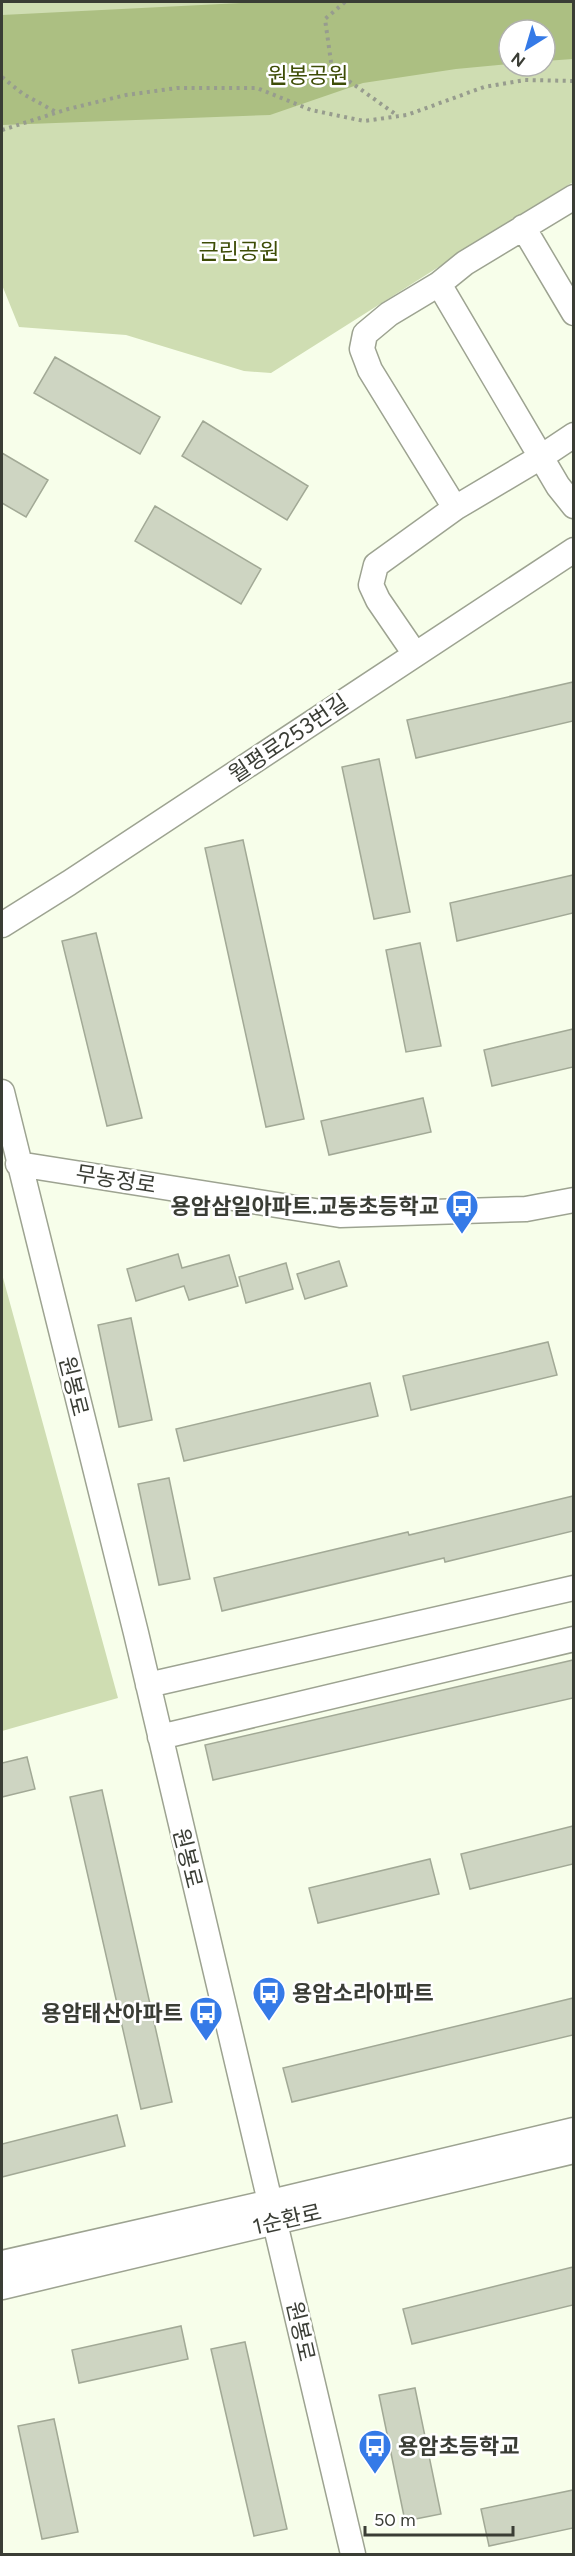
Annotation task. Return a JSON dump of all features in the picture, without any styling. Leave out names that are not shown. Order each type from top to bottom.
[{"type":"street","points":[[455,508],[370,370],[362,349],[365,334],[389,314],[439,284],[465,263],[573,197]]},
{"type":"street","points":[[523,227],[573,313]]},
{"type":"street","points":[[439,284],[573,506]]},
{"type":"street","points":[[415,654],[378,600],[371,585],[376,565],[455,508],[542,457],[573,435]]},
{"type":"street","name":"월평로253번길","points":[[2,925],[573,550]]},
{"type":"street","points":[[2,1092],[18,1164]]},
{"type":"street","name":"무농정로","points":[[18,1164],[340,1215],[526,1209],[573,1200]]},
{"type":"street","name":"원봉로","points":[[18,1164],[148,1685],[353,2554]]},
{"type":"street","points":[[148,1685],[573,1588]]},
{"type":"street","points":[[160,1737],[573,1639]]},
{"type":"street","name":"1순환로","points":[[2,2287],[573,2130]]},
{"type":"street","name":"1순환로","points":[[2,2263],[274,2212],[573,2151]]},
{"type":"path","points":[[345,2],[325,20],[332,69],[399,116]]},
{"type":"path","points":[[2,77],[23,94],[56,112]]},
{"type":"path","points":[[2,130],[56,112],[126,95],[177,88],[257,88],[311,110],[364,121],[399,116],[484,87],[525,80],[573,81]]},
{"type":"green space","name":"근린공원","points":[[2,2],[573,2],[573,182],[271,373],[244,371],[126,335],[19,327],[2,285]]},
{"type":"green space","name":"원봉공원","points":[[260,2],[573,2],[573,59],[557,60],[557,18],[497,18],[497,65],[363,83],[270,115],[2,125],[2,15]]},
{"type":"green space","points":[[2,1274],[118,1698],[2,1731]]},
{"type":"building","points":[[55,357],[160,417],[140,454],[34,393]]},
{"type":"building","points":[[203,421],[308,486],[287,520],[182,456]]},
{"type":"building","points":[[2,453],[48,480],[26,517],[2,503]]},
{"type":"building","points":[[155,506],[261,569],[241,604],[135,541]]},
{"type":"building","points":[[573,682],[573,721],[416,758],[407,720]]},
{"type":"building","points":[[379,759],[410,912],[374,919],[342,767]]},
{"type":"building","points":[[243,840],[304,1119],[266,1127],[205,848]]},
{"type":"building","points":[[573,875],[573,913],[457,941],[450,903]]},
{"type":"building","points":[[96,933],[142,1118],[107,1126],[62,941]]},
{"type":"building","points":[[420,943],[441,1046],[406,1052],[386,950]]},
{"type":"building","points":[[573,1029],[573,1067],[492,1086],[484,1050]]},
{"type":"building","points":[[423,1098],[431,1132],[329,1155],[321,1121]]},
{"type":"building","points":[[178,1254],[182,1268],[229,1255],[238,1286],[189,1300],[184,1286],[136,1301],[127,1269]]},
{"type":"building","points":[[339,1261],[347,1286],[305,1299],[297,1274]]},
{"type":"building","points":[[286,1263],[293,1289],[246,1303],[239,1277]]},
{"type":"building","points":[[131,1318],[152,1420],[119,1427],[98,1325]]},
{"type":"building","points":[[548,1342],[557,1375],[411,1410],[403,1376]]},
{"type":"building","points":[[370,1383],[378,1416],[184,1461],[176,1429]]},
{"type":"building","points":[[169,1478],[190,1579],[159,1585],[138,1484]]},
{"type":"building","points":[[573,1496],[573,1531],[445,1562],[444,1558],[222,1611],[214,1578]]},
{"type":"building","points":[[573,1660],[573,1698],[213,1780],[205,1745]]},
{"type":"building","points":[[27,1757],[35,1789],[2,1797],[2,1763]]},
{"type":"building","points":[[102,1790],[172,2102],[141,2109],[70,1797]]},
{"type":"building","points":[[573,1826],[573,1864],[470,1889],[461,1854]]},
{"type":"building","points":[[430,1859],[439,1894],[318,1923],[309,1888]]},
{"type":"building","points":[[573,1998],[573,2035],[292,2102],[283,2068]]},
{"type":"building","points":[[117,2115],[125,2146],[2,2177],[2,2144]]},
{"type":"building","points":[[573,2267],[573,2305],[412,2344],[403,2309]]},
{"type":"building","points":[[181,2326],[188,2359],[79,2383],[72,2350]]},
{"type":"building","points":[[245,2342],[287,2529],[254,2536],[211,2349]]},
{"type":"building","points":[[415,2388],[441,2514],[405,2521],[379,2395]]},
{"type":"building","points":[[54,2419],[78,2532],[42,2539],[18,2426]]},
{"type":"building","points":[[573,2490],[573,2528],[489,2546],[481,2509]]},
{"type":"place","name":"용암삼일아파트.교동초등학교","points":[[462,1235]]},
{"type":"place","name":"용암소라아파트","points":[[269,2022]]},
{"type":"place","name":"용암태산아파트","points":[[206,2042]]},
{"type":"place","name":"용암초등학교","points":[[375,2475]]}]
